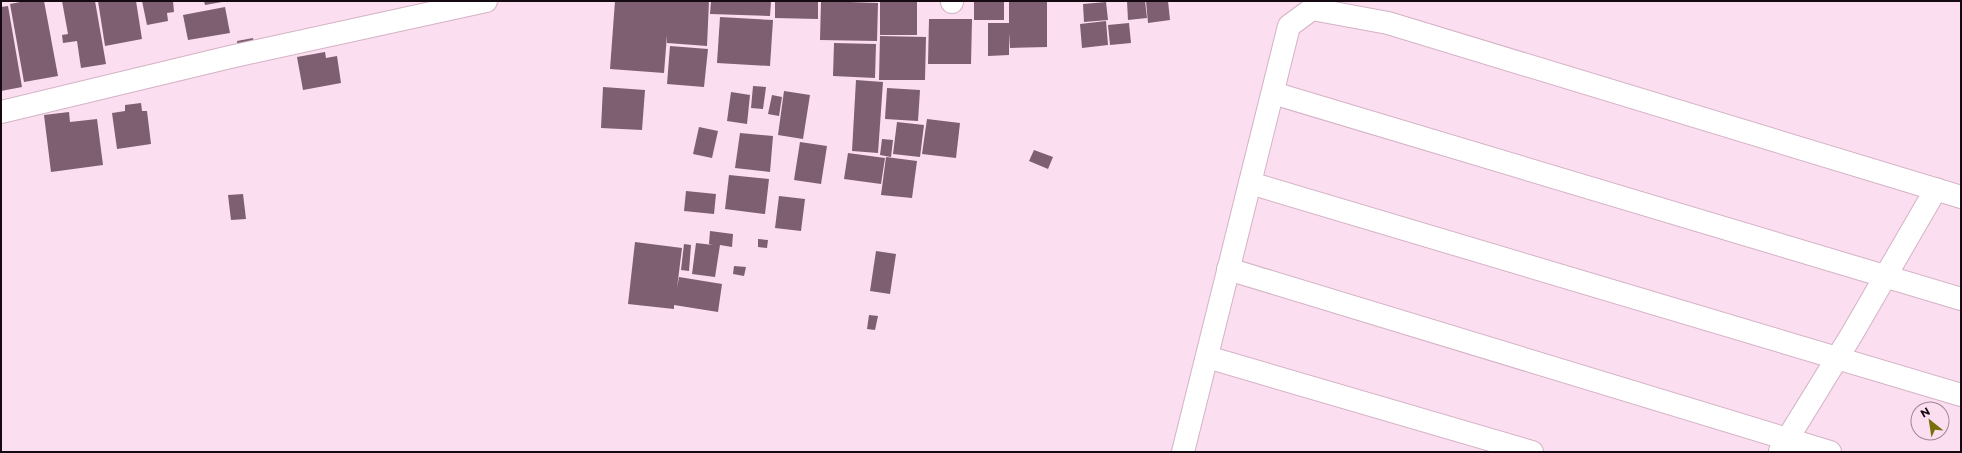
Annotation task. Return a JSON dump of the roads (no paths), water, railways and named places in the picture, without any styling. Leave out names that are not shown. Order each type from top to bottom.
[{"type":"street","points":[[1,112],[230,57],[486,1]]},
{"type":"street","points":[[1187,451],[1206,357],[1289,26],[1312,9],[1388,23],[1961,197]]},
{"type":"street","points":[[1273,93],[1961,299]]},
{"type":"street","points":[[1250,183],[1961,395]]},
{"type":"street","points":[[1784,446],[1886,276],[1936,189]]},
{"type":"street","points":[[1228,269],[1784,446],[1830,452]]},
{"type":"street","points":[[1206,357],[1532,452]]}]
